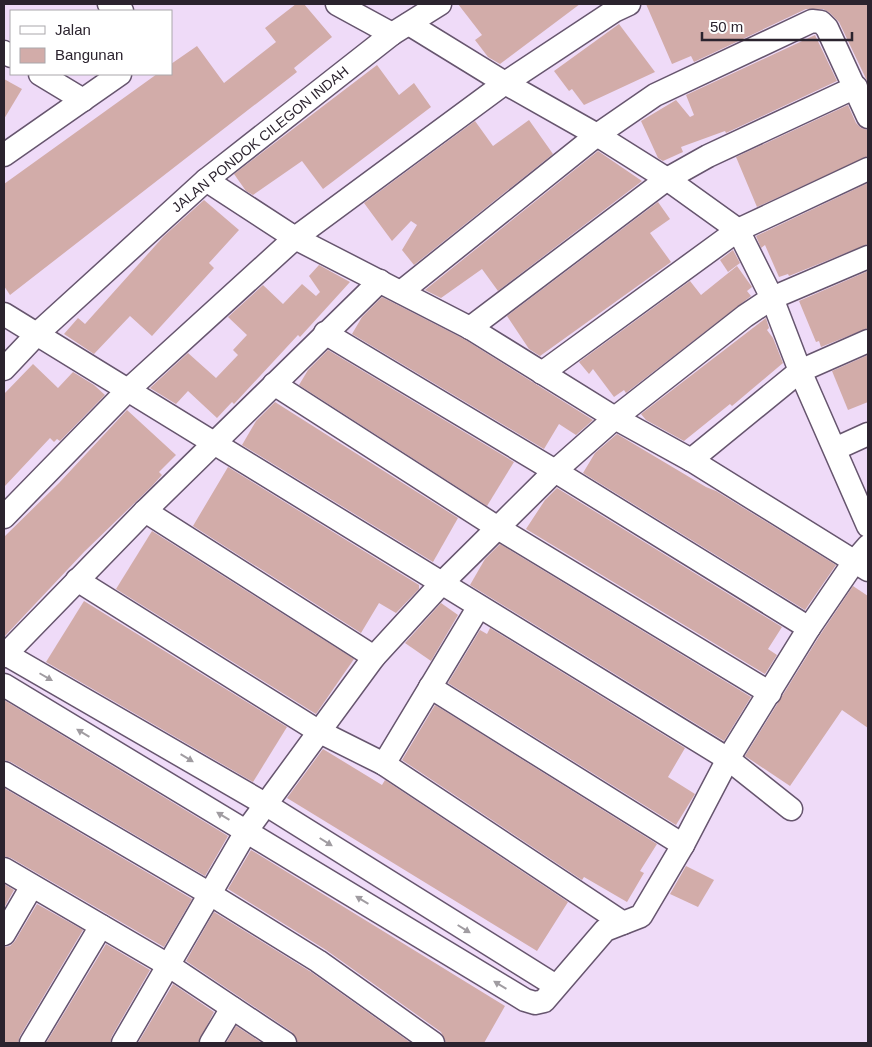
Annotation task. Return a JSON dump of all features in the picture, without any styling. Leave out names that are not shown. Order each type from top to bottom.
[{"type":"street","points":[[109,4],[120,10]]},
{"type":"street","points":[[337,4],[400,29],[505,83],[597,135],[667,179],[738,230],[772,298],[800,371],[868,526]]},
{"type":"street","name":"JALAN PONDOK CILEGON INDAH","points":[[4,370],[38,333],[206,180],[400,29],[440,4]]},
{"type":"street","points":[[4,517],[128,390],[294,238],[505,83],[614,11],[630,4]]},
{"type":"street","points":[[402,292],[597,135],[655,94],[812,20],[821,22],[827,28],[856,86],[868,117]]},
{"type":"street","points":[[42,75],[83,100]]},
{"type":"street","points":[[4,155],[119,75]]},
{"type":"street","points":[[470,328],[667,179],[708,156],[856,86]]},
{"type":"street","points":[[542,372],[738,230],[868,170]]},
{"type":"street","points":[[4,685],[247,830],[525,1000],[535,1003],[550,994],[605,930],[641,916],[683,844],[728,759],[809,628],[864,559],[615,418],[470,328],[294,238],[206,180]]},
{"type":"street","points":[[123,1043],[247,830],[265,804],[374,657],[441,584],[555,471],[615,418],[745,316],[772,298],[868,257]]},
{"type":"street","points":[[380,281],[145,511],[4,654],[265,804],[550,994]]},
{"type":"street","points":[[4,314],[38,333],[478,608],[728,759],[791,809]]},
{"type":"street","points":[[325,333],[555,471],[809,628]]},
{"type":"street","points":[[691,460],[800,371],[868,342]]},
{"type":"street","points":[[274,384],[498,528],[770,693]]},
{"type":"street","points":[[835,449],[868,434]]},
{"type":"street","points":[[145,511],[374,657]]},
{"type":"street","points":[[77,580],[318,732],[384,764],[623,923]]},
{"type":"street","points":[[384,764],[478,608]]},
{"type":"street","points":[[430,687],[683,844]]},
{"type":"street","points":[[4,773],[210,894],[318,961],[433,1043]]},
{"type":"street","points":[[4,869],[168,965],[285,1043]]},
{"type":"street","points":[[4,934],[32,886]]},
{"type":"street","points":[[31,1043],[101,926]]},
{"type":"street","points":[[211,1043],[232,1008]]},
{"type":"building","points":[[296,4],[304,4],[332,37],[294,68],[297,72],[10,295],[4,286],[4,184],[156,75],[172,75],[172,63],[197,46],[224,83],[276,42],[265,28]]},
{"type":"building","points":[[458,4],[580,4],[500,64],[488,57],[475,40],[482,35]]},
{"type":"building","points":[[646,4],[868,4],[868,83],[839,22],[823,9],[806,9],[694,62],[691,56],[672,64]]},
{"type":"building","points":[[619,24],[655,72],[584,105],[572,89],[569,91],[554,71]]},
{"type":"building","points":[[815,35],[837,81],[726,133],[725,131],[681,147],[683,152],[663,161],[658,158],[641,121],[676,100],[690,117],[694,115],[686,95]]},
{"type":"building","points":[[377,65],[399,95],[414,83],[431,107],[323,189],[302,161],[253,195],[246,191],[234,174]]},
{"type":"building","points":[[4,79],[22,89],[4,119]]},
{"type":"building","points":[[848,105],[856,123],[861,128],[868,130],[868,156],[757,207],[736,157]]},
{"type":"building","points":[[529,120],[553,154],[414,265],[402,250],[417,225],[411,221],[392,241],[364,203],[475,121],[493,146]]},
{"type":"building","points":[[598,151],[642,181],[498,291],[482,269],[441,298],[425,290]]},
{"type":"building","points":[[868,183],[868,244],[789,276],[788,274],[779,277],[765,245],[761,248],[756,236]]},
{"type":"building","points":[[204,200],[239,230],[209,263],[214,268],[152,336],[130,316],[94,354],[64,334],[78,318],[85,324],[164,236]]},
{"type":"building","points":[[658,202],[670,219],[650,233],[671,262],[540,356],[529,349],[507,316]]},
{"type":"building","points":[[733,250],[740,263],[728,272],[720,260]]},
{"type":"building","points":[[319,265],[350,282],[300,337],[298,335],[234,404],[232,402],[217,418],[188,391],[176,404],[150,388],[188,353],[216,378],[238,355],[233,350],[247,335],[228,317],[263,285],[283,304],[302,284],[316,296],[320,292],[309,276]]},
{"type":"building","points":[[737,266],[752,287],[747,291],[751,296],[626,393],[624,390],[614,397],[593,369],[589,374],[579,362],[690,281],[701,295]]},
{"type":"building","points":[[868,271],[868,328],[821,347],[819,341],[816,342],[799,301]]},
{"type":"building","points":[[382,297],[464,339],[593,420],[576,435],[559,424],[544,449],[352,334],[362,317]]},
{"type":"building","points":[[766,318],[769,328],[767,330],[773,338],[783,363],[732,406],[730,404],[684,441],[646,420],[641,414]]},
{"type":"building","points":[[328,350],[514,462],[487,506],[299,385],[308,370]]},
{"type":"building","points":[[868,355],[868,402],[848,410],[832,371]]},
{"type":"building","points":[[33,364],[58,388],[73,372],[94,385],[105,395],[60,441],[57,439],[54,442],[50,438],[4,487],[4,394]]},
{"type":"building","points":[[275,402],[458,518],[433,562],[242,445],[256,421]]},
{"type":"building","points":[[127,410],[176,455],[159,472],[162,475],[152,486],[84,552],[4,637],[4,537],[59,483]]},
{"type":"building","points":[[617,434],[706,487],[716,491],[836,565],[805,610],[583,473],[595,453]]},
{"type":"building","points":[[228,467],[419,585],[419,589],[396,613],[379,603],[361,633],[193,526]]},
{"type":"building","points":[[557,488],[782,627],[768,649],[777,655],[765,674],[526,529],[545,500]]},
{"type":"building","points":[[152,531],[354,659],[316,714],[116,589]]},
{"type":"building","points":[[500,544],[751,697],[724,741],[470,585],[485,559]]},
{"type":"building","points":[[853,586],[868,596],[868,728],[842,710],[790,786],[745,756],[820,635]]},
{"type":"building","points":[[84,601],[287,727],[253,782],[46,662]]},
{"type":"building","points":[[441,603],[458,615],[431,661],[405,643]]},
{"type":"building","points":[[490,628],[685,748],[668,777],[695,794],[676,825],[448,683],[480,630],[487,634]]},
{"type":"building","points":[[4,700],[228,836],[205,876],[11,762],[4,760]]},
{"type":"building","points":[[435,705],[657,844],[640,871],[644,873],[627,902],[584,877],[582,880],[402,760]]},
{"type":"building","points":[[323,749],[382,785],[385,780],[568,902],[537,951],[287,798]]},
{"type":"building","points":[[4,788],[192,899],[164,947],[11,858],[4,856]]},
{"type":"building","points":[[251,850],[505,1006],[484,1043],[446,1043],[441,1032],[326,950],[228,889]]},
{"type":"building","points":[[686,866],[714,880],[698,907],[670,894]]},
{"type":"building","points":[[4,884],[14,890],[4,908]]},
{"type":"building","points":[[37,904],[83,930],[20,1036],[18,1043],[4,1043],[4,947],[10,946],[15,941]]},
{"type":"building","points":[[214,912],[311,972],[411,1043],[298,1043],[292,1032],[186,961]]},
{"type":"building","points":[[106,944],[150,970],[112,1036],[110,1043],[46,1043]]},
{"type":"building","points":[[173,984],[214,1012],[198,1043],[138,1043]]},
{"type":"building","points":[[236,1026],[262,1043],[226,1043]]}]
